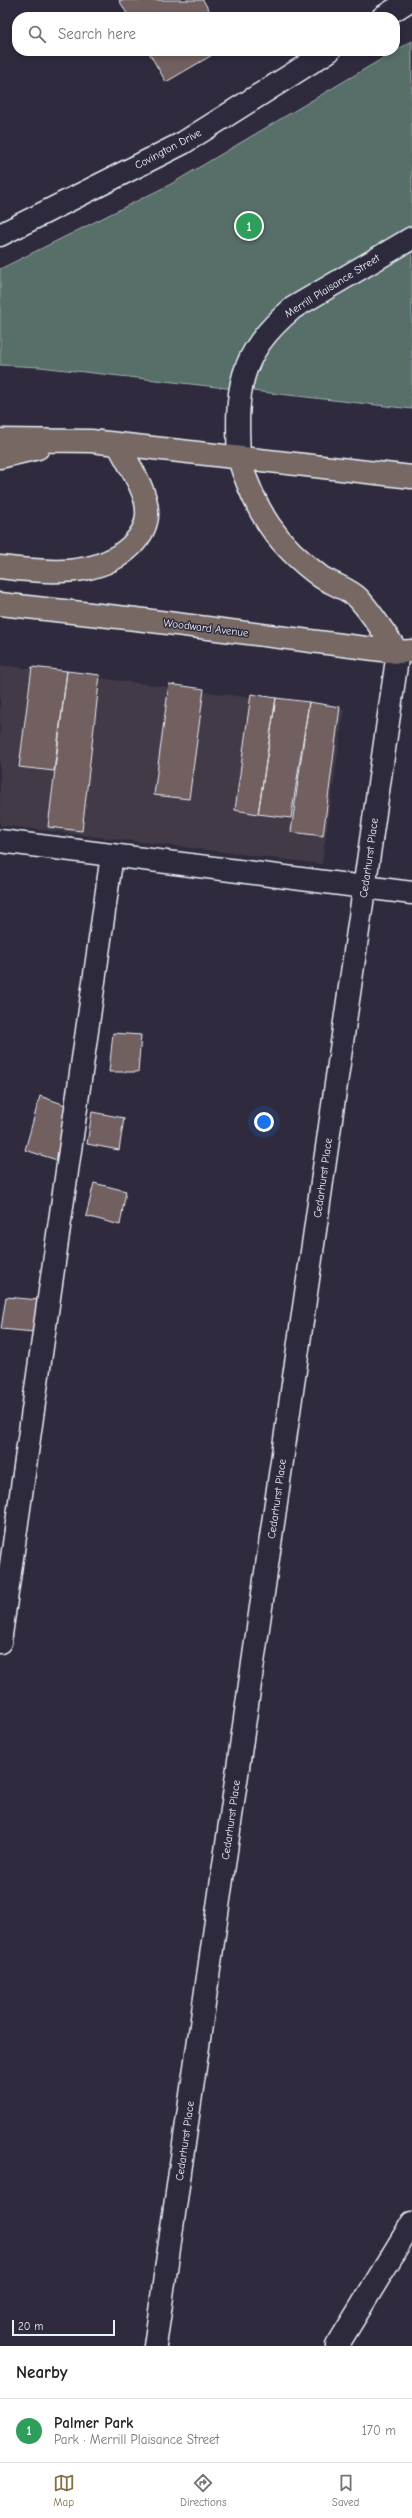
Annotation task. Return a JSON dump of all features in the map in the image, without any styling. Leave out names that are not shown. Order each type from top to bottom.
[{"type":"main road","points":[[0,440],[68,441],[118,444],[239,459],[412,477]]},
{"type":"main road","points":[[0,457],[68,441]]},
{"type":"main road","points":[[0,567],[45,572],[88,568],[124,552],[135,542],[142,534],[146,521],[146,501],[118,444]]},
{"type":"main road","points":[[239,459],[255,502],[265,521],[283,545],[330,583],[357,597],[405,651]]},
{"type":"main road","name":"Woodward Avenue","points":[[0,604],[405,651]]},
{"type":"street","points":[[391,12],[410,0]]},
{"type":"street","name":"Covington Drive","points":[[0,235],[183,143],[321,56]]},
{"type":"street","name":"Merrill Plaisance Street","points":[[239,459],[238,415],[242,376],[259,343],[277,321],[293,308],[412,238]]},
{"type":"street","name":"Cedarhurst Place","points":[[155,2346],[365,887],[405,651]]},
{"type":"street","points":[[0,842],[412,893]]},
{"type":"street","points":[[0,1642],[112,855]]},
{"type":"street","points":[[336,2346],[412,2223]]},
{"type":"shaded area","points":[[0,665],[344,710],[322,864],[0,825]]},
{"type":"green space","points":[[412,41],[412,409],[40,367],[0,365],[0,269],[171,184],[387,56],[400,56],[400,48]]},
{"type":"building","points":[[119,0],[203,0],[210,12],[126,12]]},
{"type":"building","points":[[151,56],[210,56],[166,82]]},
{"type":"building","points":[[32,667],[67,671],[54,771],[19,767]]},
{"type":"building","points":[[67,671],[100,675],[82,831],[48,827]]},
{"type":"building","points":[[169,684],[204,689],[189,799],[154,795]]},
{"type":"building","points":[[251,694],[276,698],[258,814],[235,810]]},
{"type":"building","points":[[276,698],[309,702],[291,818],[258,814]]},
{"type":"building","points":[[309,702],[340,707],[323,836],[291,832]]},
{"type":"building","points":[[113,1033],[141,1035],[138,1072],[109,1072]]},
{"type":"building","points":[[40,1096],[71,1107],[57,1160],[25,1150]]},
{"type":"building","points":[[92,1112],[124,1118],[119,1150],[87,1144]]},
{"type":"building","points":[[94,1183],[126,1191],[120,1225],[86,1216]]},
{"type":"building","points":[[6,1297],[39,1300],[34,1332],[1,1329]]},
{"type":"place","name":"Palmer Park","points":[[249,226]]}]
